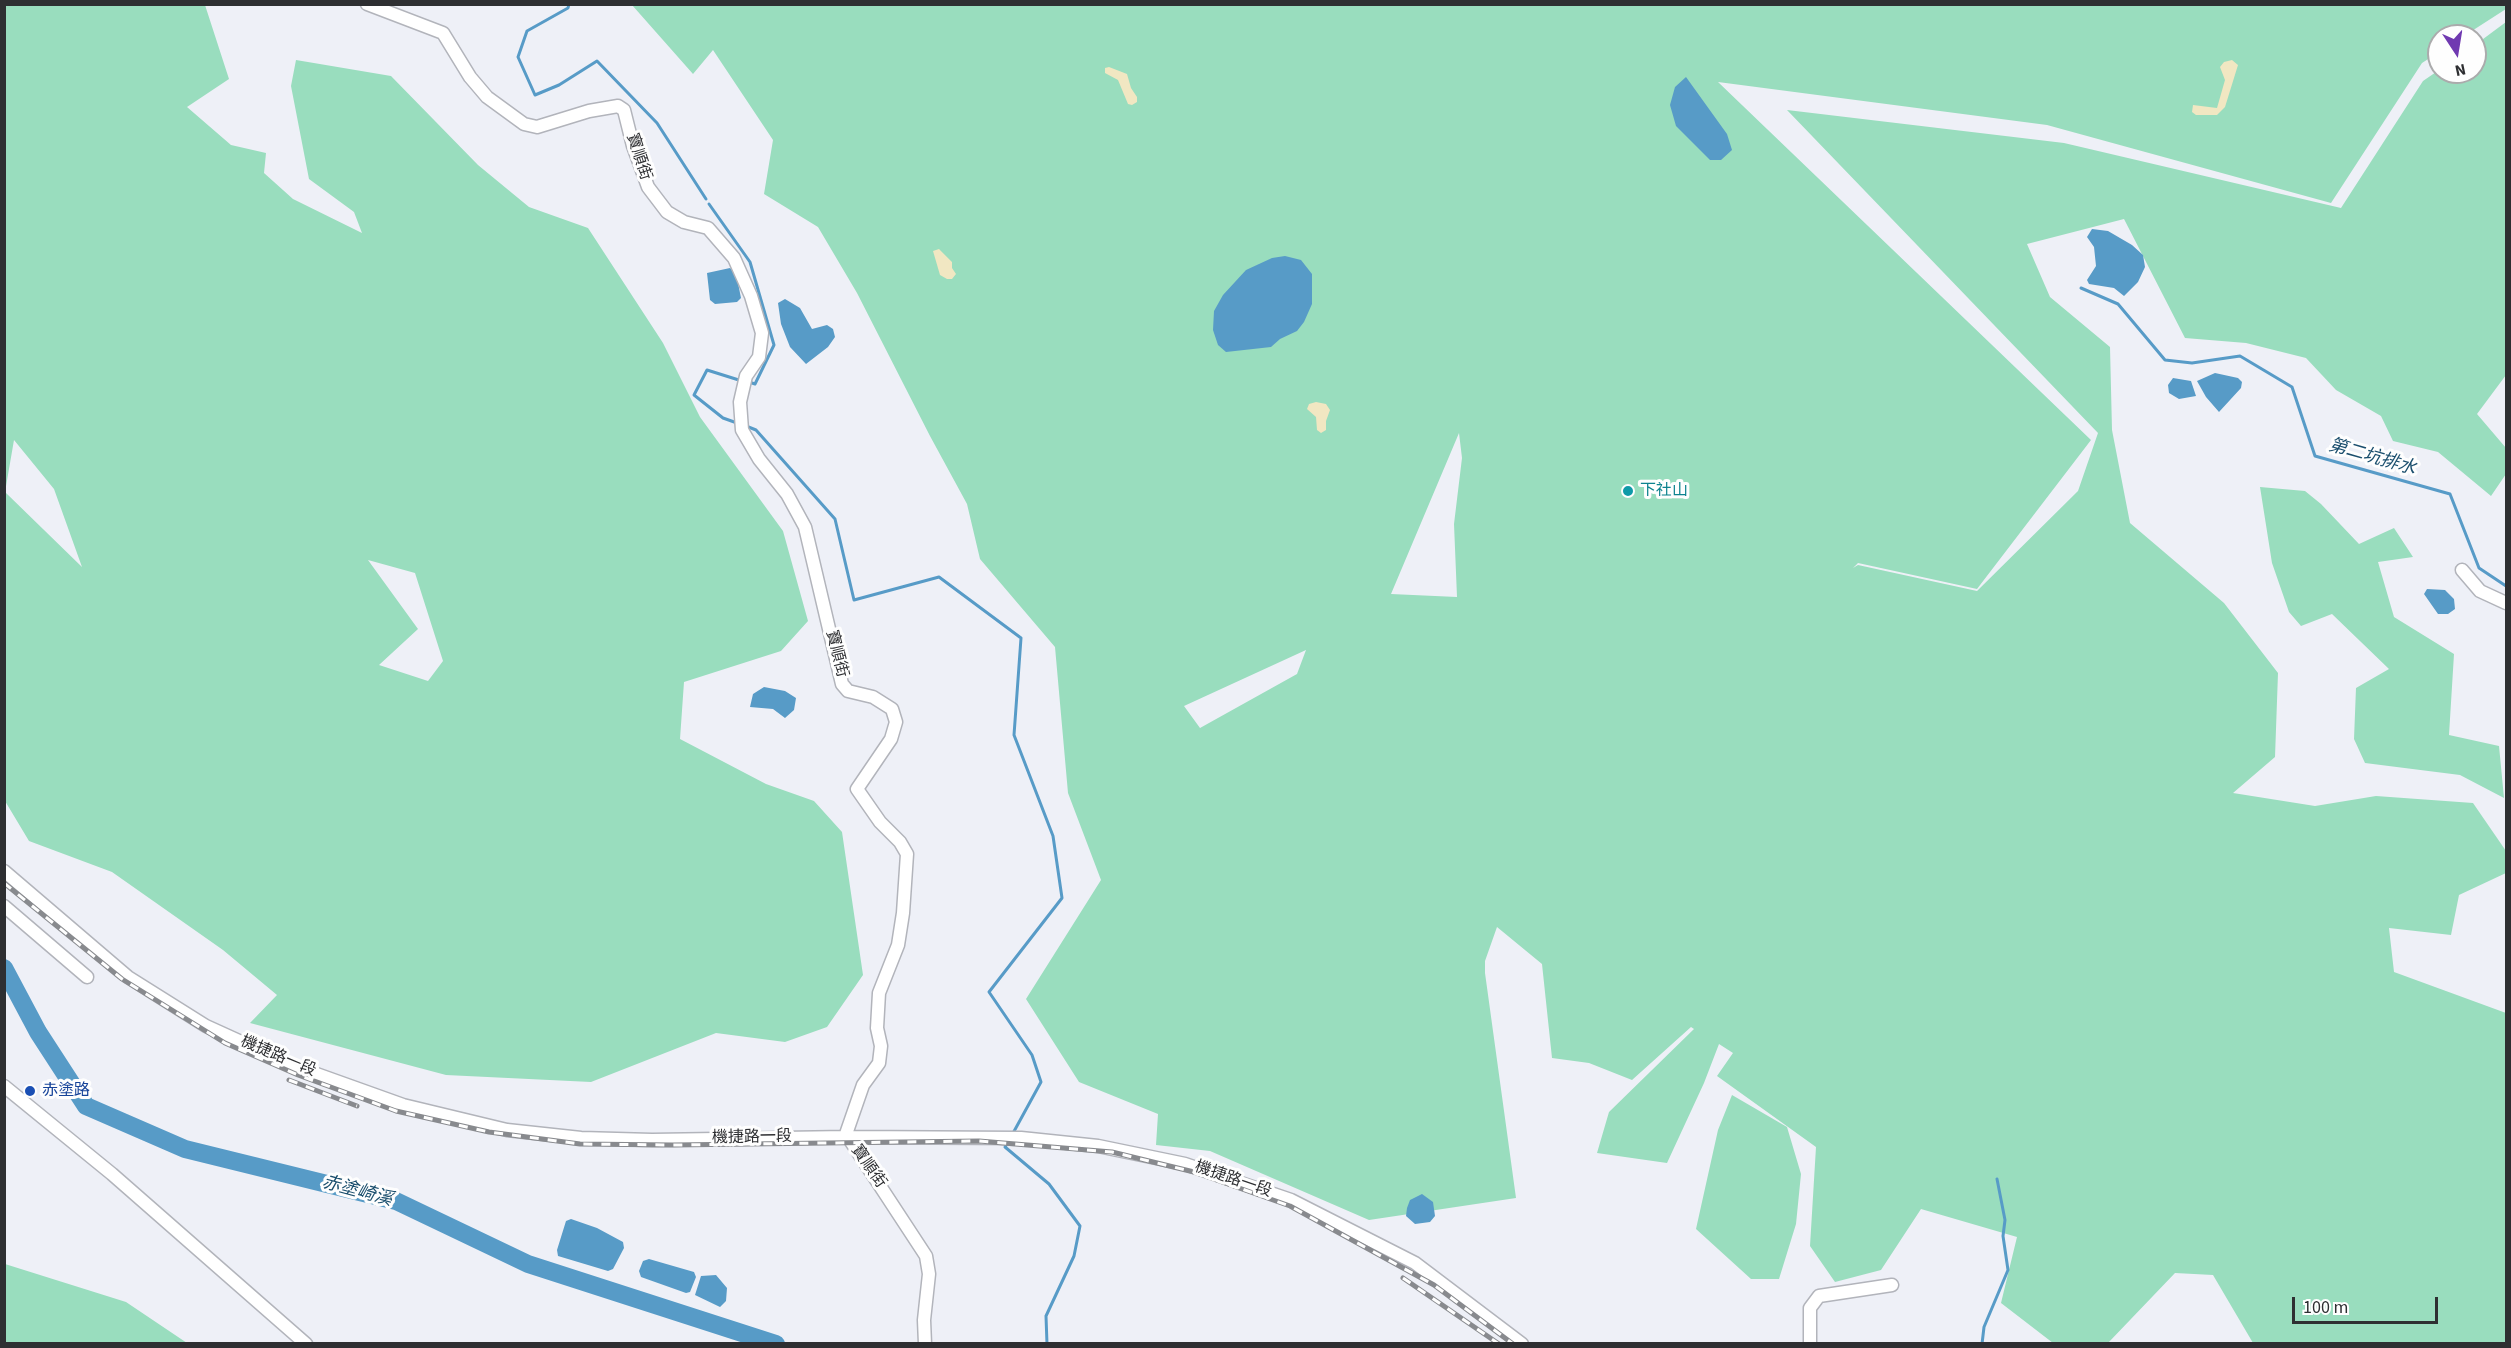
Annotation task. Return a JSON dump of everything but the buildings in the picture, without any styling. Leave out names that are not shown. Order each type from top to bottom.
[{"type":"street","name":"寶順街","points":[[368,4],[443,33],[456,50],[470,78],[487,97],[524,124],[537,127],[589,111],[618,106],[624,110],[633,146],[648,187],[667,212],[684,222],[708,228],[734,258],[751,296],[762,333],[759,357],[747,376],[740,402],[742,430],[759,459],[787,494],[805,527],[842,684],[848,691],[873,697],[892,709],[896,722],[891,739],[857,789],[880,822],[900,842],[907,854],[903,913],[898,945],[879,993],[877,1028],[881,1046],[879,1063],[862,1085],[846,1134],[926,1256],[929,1274],[924,1320],[926,1344]]},
{"type":"street","points":[[2462,570],[2480,591],[2506,603]]},
{"type":"street","name":"機捷路一段","points":[[4,871],[128,977],[206,1026],[294,1066],[404,1105],[507,1130],[581,1138],[651,1140],[847,1137],[1017,1138],[1098,1146],[1185,1164],[1291,1200],[1415,1263],[1522,1344]]},
{"type":"street","points":[[4,906],[87,977]]},
{"type":"street","points":[[4,1086],[112,1174],[306,1344]]},
{"type":"street","points":[[1810,1344],[1810,1308],[1819,1296],[1892,1285]]},
{"type":"green space","points":[[5,5],[205,5],[229,79],[187,107],[231,145],[266,153],[264,173],[293,199],[362,233],[354,212],[309,179],[291,86],[296,60],[391,76],[478,165],[529,207],[588,228],[663,343],[700,417],[783,531],[808,621],[781,651],[684,682],[680,739],[766,784],[814,801],[842,832],[863,975],[827,1027],[785,1042],[716,1033],[591,1082],[446,1075],[250,1023],[277,995],[223,950],[112,872],[29,841],[5,801]],"holes":[[[14,440],[54,489],[82,567],[5,492]],[[368,560],[415,573],[443,661],[428,681],[379,665],[418,629]]]},
{"type":"green space","points":[[632,5],[2506,5],[2506,9],[2483,24],[2427,24],[2427,60],[2422,63],[2331,203],[2047,125],[1718,82],[2091,440],[1977,589],[1858,563],[1853,568],[1858,565],[1977,591],[2078,491],[2098,433],[1787,110],[2064,143],[2341,208],[2423,81],[2427,78],[2427,84],[2487,84],[2487,36],[2506,22],[2506,375],[2477,414],[2506,448],[2506,474],[2491,496],[2438,452],[2393,441],[2381,416],[2336,390],[2306,358],[2246,343],[2185,338],[2124,219],[2027,244],[2050,297],[2110,347],[2112,430],[2130,523],[2224,603],[2278,673],[2275,757],[2233,793],[2315,806],[2376,796],[2473,803],[2506,851],[2506,873],[2459,895],[2451,935],[2389,928],[2394,972],[2506,1013],[2506,1343],[2253,1343],[2213,1275],[2175,1273],[2108,1343],[2053,1343],[2001,1303],[2017,1237],[1921,1209],[1881,1270],[1835,1282],[1810,1246],[1816,1147],[1717,1076],[1733,1053],[1719,1044],[1704,1083],[1667,1163],[1597,1153],[1609,1112],[1694,1029],[1691,1027],[1632,1080],[1589,1063],[1552,1058],[1542,964],[1497,927],[1485,961],[1485,973],[1516,1198],[1369,1220],[1210,1151],[1156,1145],[1158,1114],[1079,1082],[1026,999],[1101,880],[1068,793],[1055,647],[980,559],[967,504],[857,293],[818,227],[764,194],[773,140],[713,50],[693,74]],"holes":[[[1459,433],[1462,458],[1454,524],[1457,597],[1391,594]],[[1306,650],[1297,674],[1200,728],[1184,706]]]},
{"type":"green space","points":[[2260,487],[2305,491],[2321,504],[2359,544],[2394,528],[2413,557],[2378,562],[2394,617],[2454,654],[2449,735],[2499,746],[2504,798],[2460,775],[2365,763],[2354,739],[2356,688],[2389,669],[2332,614],[2301,626],[2289,612],[2272,563]]},
{"type":"green space","points":[[1732,1095],[1787,1127],[1801,1174],[1796,1224],[1779,1279],[1751,1279],[1696,1229],[1718,1130]]},
{"type":"green space","points":[[5,1264],[126,1302],[187,1343],[5,1343]]},
{"type":"sand","points":[[2232,60],[2238,65],[2225,107],[2217,115],[2196,115],[2192,112],[2193,105],[2217,108],[2225,80],[2220,67],[2224,62]]},
{"type":"sand","points":[[1109,67],[1127,74],[1137,102],[1132,105],[1128,104],[1118,80],[1105,73],[1105,68]]},
{"type":"sand","points":[[939,249],[952,262],[952,268],[956,274],[952,279],[940,275],[933,251]]},
{"type":"sand","points":[[1316,402],[1326,404],[1330,410],[1326,430],[1321,433],[1317,430],[1316,417],[1307,409],[1309,404]]},
{"type":"water","points":[[1686,77],[1727,134],[1732,150],[1721,160],[1710,160],[1676,126],[1670,105],[1675,87]]},
{"type":"water","points":[[2092,229],[2108,231],[2132,245],[2143,255],[2145,267],[2138,282],[2124,296],[2114,288],[2089,284],[2087,280],[2096,266],[2094,247],[2087,237]]},
{"type":"water","points":[[1285,256],[1301,260],[1312,274],[1312,304],[1304,322],[1297,331],[1280,339],[1271,347],[1226,352],[1218,345],[1213,330],[1214,311],[1223,295],[1246,270],[1272,258]]},
{"type":"water","points":[[730,268],[736,273],[741,298],[737,302],[715,304],[710,300],[707,273]]},
{"type":"water","points":[[785,299],[800,308],[812,329],[827,325],[833,329],[835,337],[828,347],[806,364],[790,347],[781,324],[778,303]]},
{"type":"water","points":[[2215,373],[2238,378],[2242,382],[2241,388],[2219,412],[2206,397],[2197,381]]},
{"type":"water","points":[[2173,378],[2191,381],[2196,396],[2179,399],[2169,393],[2168,385]]},
{"type":"water","points":[[2427,589],[2445,590],[2454,599],[2455,609],[2448,614],[2438,614],[2424,594]]},
{"type":"water","points":[[764,687],[785,691],[796,698],[794,710],[785,718],[773,709],[750,707],[753,694]]},
{"type":"water","points":[[1422,1194],[1433,1202],[1435,1216],[1430,1222],[1415,1224],[1406,1216],[1407,1208],[1410,1200]]},
{"type":"water","points":[[571,1219],[597,1228],[623,1242],[624,1248],[613,1269],[608,1271],[558,1256],[557,1250],[566,1221]]},
{"type":"water","points":[[649,1259],[694,1272],[696,1277],[690,1292],[686,1293],[641,1277],[639,1271],[643,1261]]},
{"type":"water","points":[[716,1275],[727,1288],[726,1301],[720,1307],[695,1295],[701,1276]]},
{"type":"waterway","points":[[569,4],[568,8],[527,31],[518,57],[535,95],[559,85],[597,61],[657,123],[706,199]]},
{"type":"waterway","points":[[709,204],[750,262],[774,345],[755,384],[749,382]]},
{"type":"waterway","name":"第二坑排水","points":[[2081,288],[2118,304],[2165,360],[2192,363],[2240,356],[2292,387],[2315,456],[2450,494],[2479,568],[2506,586]]},
{"type":"waterway","points":[[737,423],[723,418],[694,395],[707,370],[742,381]]},
{"type":"waterway","points":[[746,426],[756,430],[835,519],[854,600],[939,577],[1021,638],[1014,735],[1053,836],[1062,898],[989,992],[1032,1055],[1041,1082],[1012,1135]]},
{"type":"waterway","name":"赤塗崎溪","points":[[4,968],[38,1032],[86,1106],[185,1149],[396,1201],[528,1264],[776,1344]]},
{"type":"waterway","points":[[1009,1141],[1005,1147],[1049,1184],[1080,1226],[1074,1256],[1046,1316],[1047,1344]]},
{"type":"waterway","points":[[1982,1344],[1984,1327],[2008,1270],[2003,1236],[2005,1220],[1997,1179]]},
{"type":"railway","points":[[4,883],[122,979],[225,1043],[298,1075],[396,1111],[489,1132],[580,1144],[979,1141],[1112,1152],[1194,1172],[1290,1206],[1434,1285],[1513,1344]]},
{"type":"railway","points":[[289,1080],[357,1106]]},
{"type":"railway","points":[[1403,1278],[1499,1344]]},
{"type":"place","name":"下社山","points":[[1628,491]]},
{"type":"place","name":"赤塗路","points":[[30,1091]]}]
